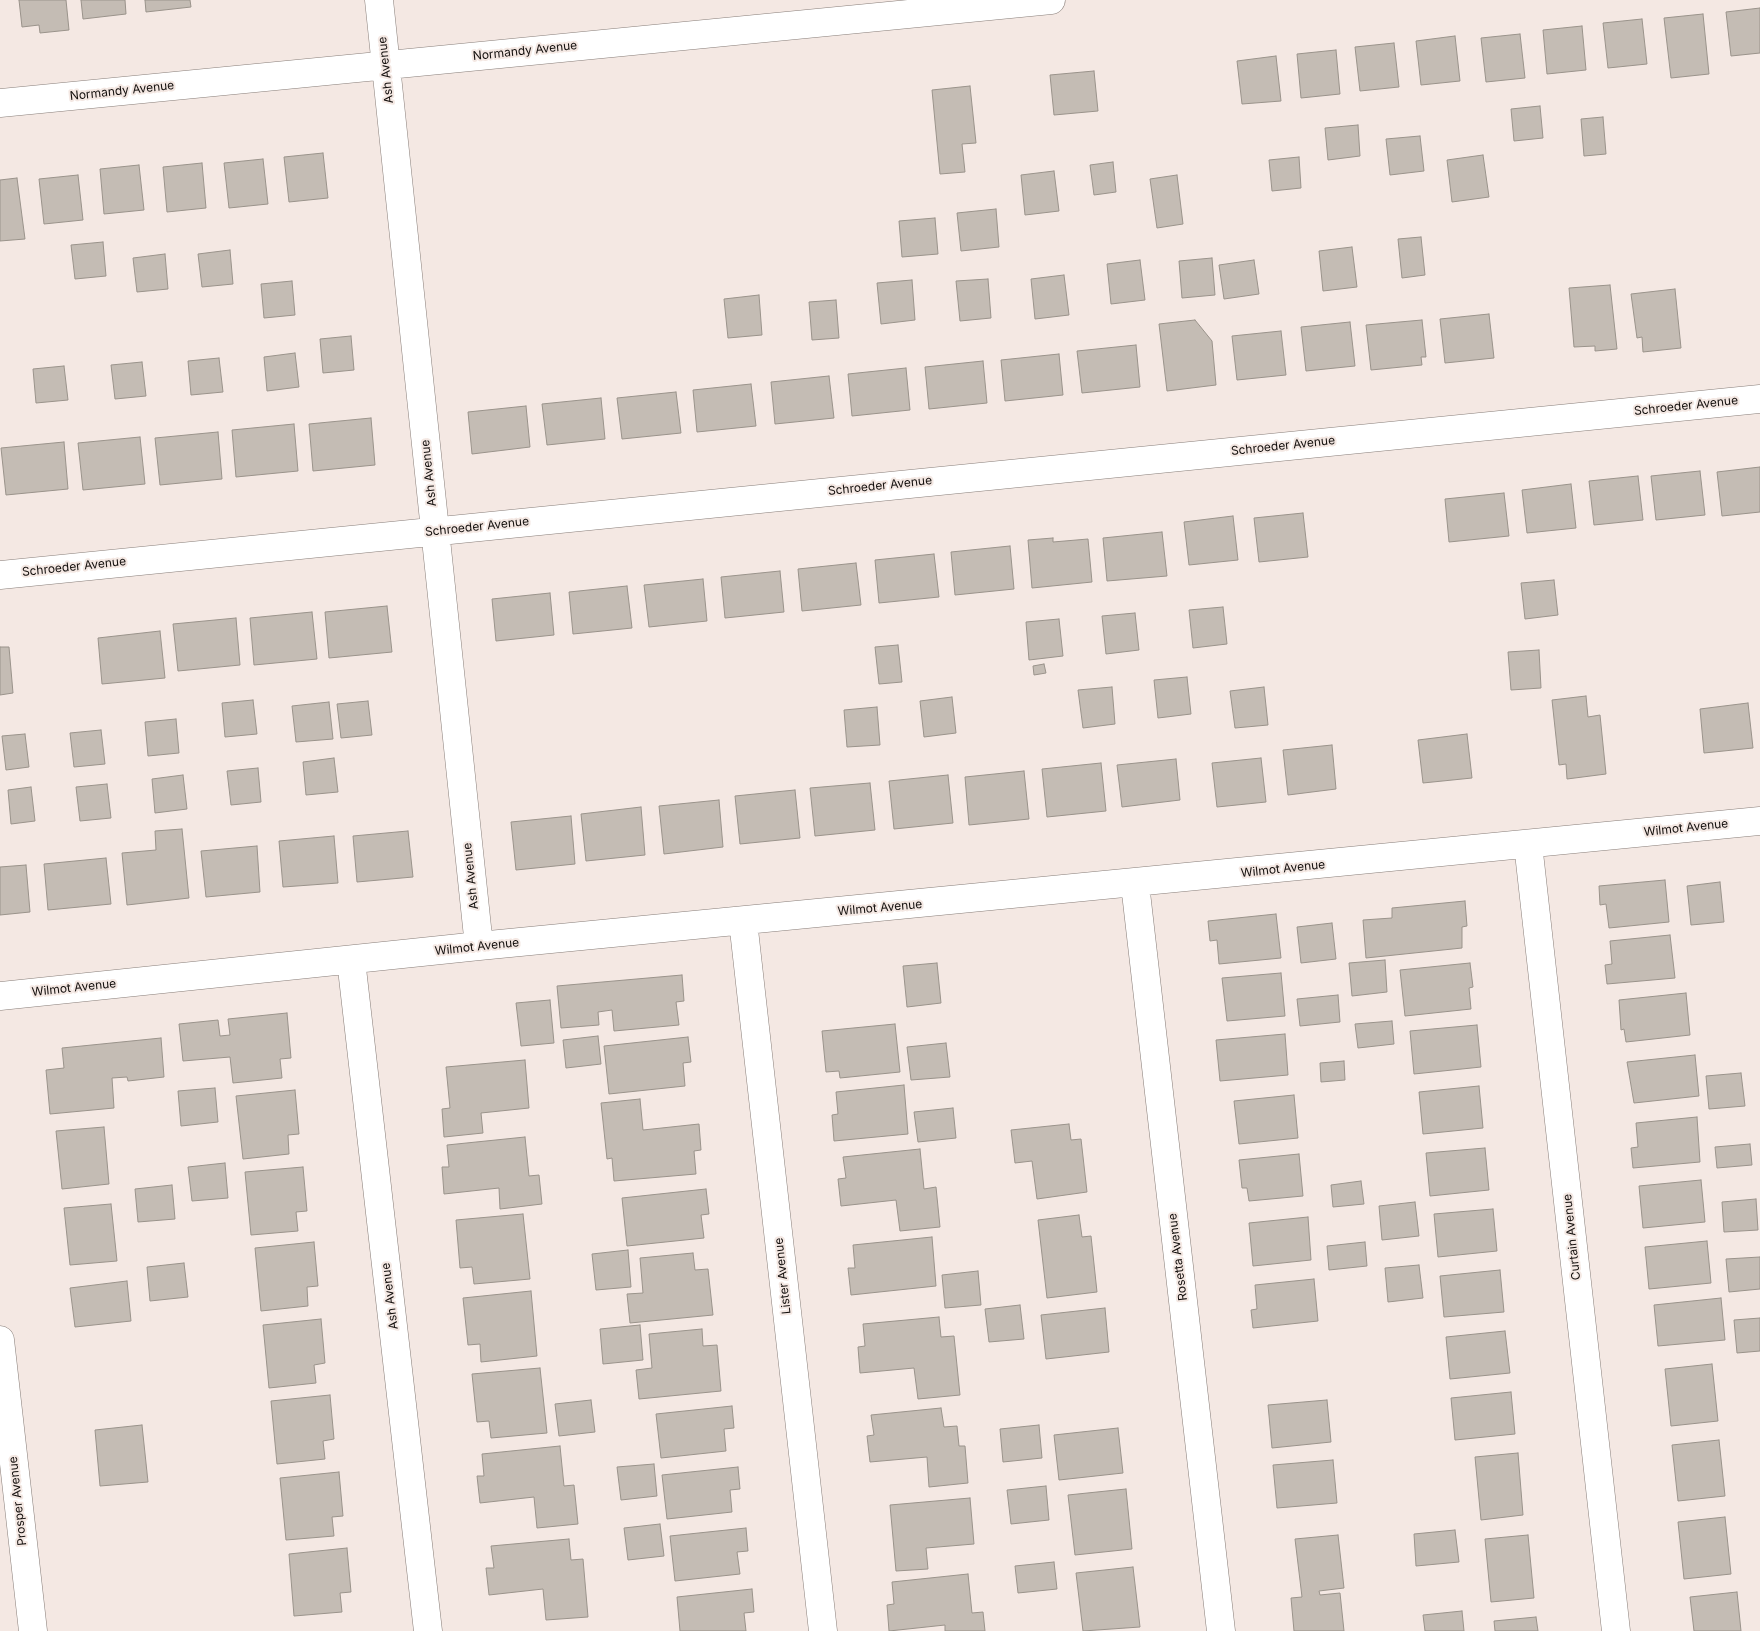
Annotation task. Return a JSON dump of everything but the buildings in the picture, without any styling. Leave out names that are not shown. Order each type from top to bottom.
[{"type":"street","name":"Ash Avenue","points":[[379,0],[479,946]]},
{"type":"street","name":"Normandy Avenue","points":[[0,103],[1051,0]]},
{"type":"street","name":"Schroeder Avenue","points":[[0,575],[1760,399]]},
{"type":"street","name":"Wilmot Avenue","points":[[0,996],[479,946],[1135,884],[1760,821]]},
{"type":"street","name":"Curtain Avenue","points":[[1528,844],[1616,1631]]},
{"type":"street","name":"Rosetta Avenue","points":[[1135,884],[1221,1631]]},
{"type":"street","name":"Lister Avenue","points":[[743,921],[823,1631]]},
{"type":"street","name":"Ash Avenue","points":[[351,960],[428,1631]]},
{"type":"street","name":"Prosper Avenue","points":[[0,1340],[33,1631]]}]
